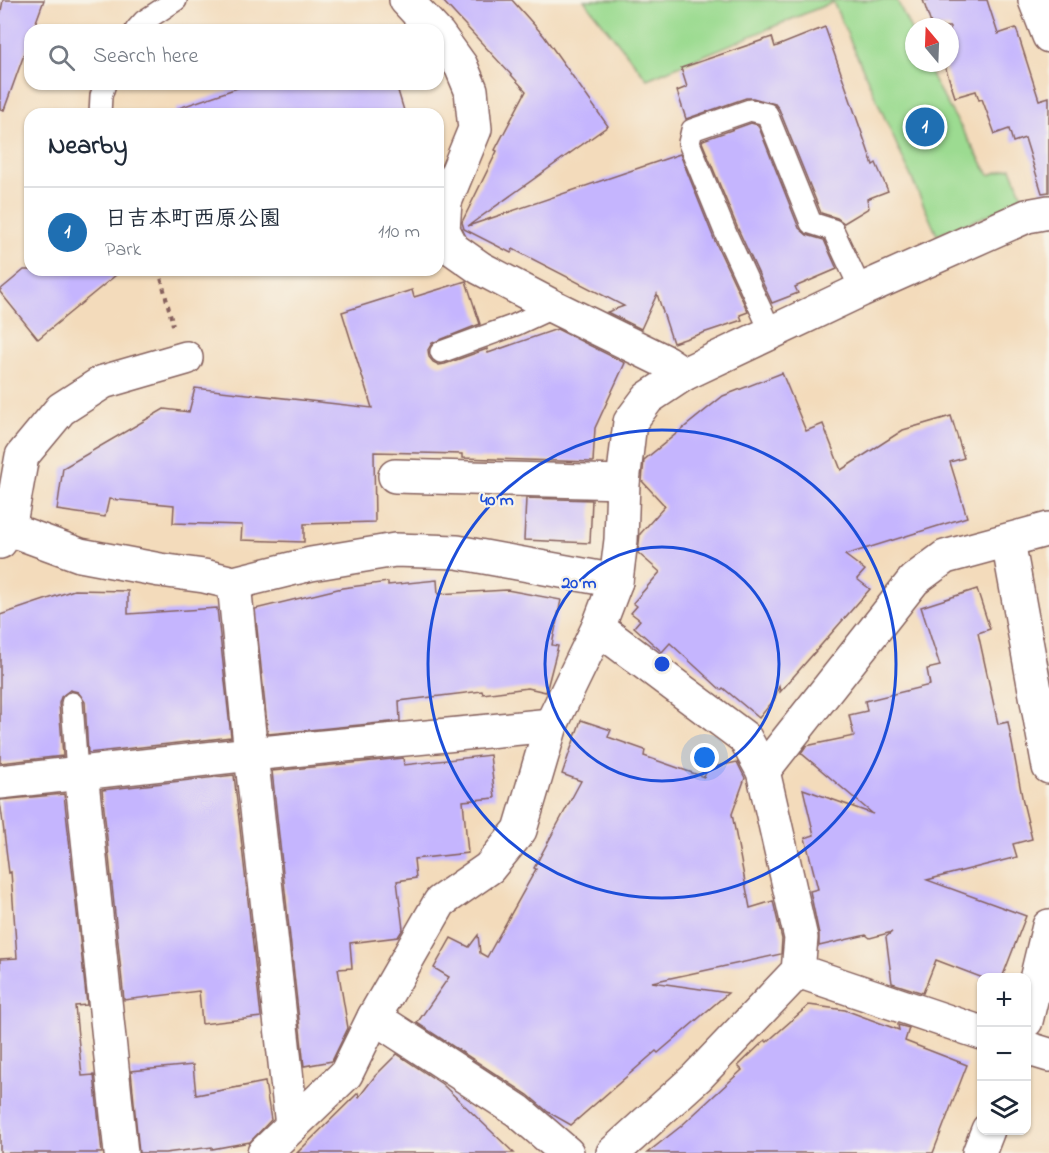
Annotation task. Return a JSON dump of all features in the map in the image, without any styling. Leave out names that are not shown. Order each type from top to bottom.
[{"type":"street","points":[[406,0],[428,24]]},
{"type":"street","points":[[1035,0],[1048,33]]},
{"type":"street","points":[[444,42],[461,66],[471,90],[475,129],[446,202],[444,221]]},
{"type":"street","points":[[264,1153],[346,1074],[374,1017],[440,902],[489,868],[520,830],[551,725],[598,628],[616,581],[630,422],[648,398],[684,374],[861,290],[1027,216],[1049,212]]},
{"type":"street","points":[[444,232],[453,249],[480,268],[666,362],[684,374]]},
{"type":"street","points":[[184,359],[103,382],[61,409],[11,449],[5,536],[80,555],[234,583],[311,564],[395,550],[457,552],[616,581]]},
{"type":"street","points":[[395,476],[623,482]]},
{"type":"street","points":[[763,771],[915,580],[945,557],[1049,529]]},
{"type":"street","points":[[1008,541],[1049,767]]},
{"type":"street","points":[[234,583],[292,1126]]},
{"type":"street","points":[[598,628],[746,738],[763,771],[801,938],[798,971],[697,1077],[613,1153]]},
{"type":"street","points":[[0,782],[251,754],[551,725]]},
{"type":"street","points":[[79,772],[121,1153]]},
{"type":"street","points":[[1031,1000],[1049,926]]},
{"type":"street","points":[[798,971],[977,1032]]},
{"type":"street","points":[[374,1017],[518,1111],[567,1153]]},
{"type":"street","points":[[1031,1050],[1049,1055]]},
{"type":"street","points":[[980,1153],[987,1135]]},
{"type":"lane","points":[[141,24],[176,0]]},
{"type":"lane","points":[[100,108],[103,90]]},
{"type":"lane","points":[[772,334],[726,234],[689,143],[692,130],[750,110],[767,114],[811,223],[833,230],[861,290]]},
{"type":"lane","points":[[441,352],[515,325],[554,307]]},
{"type":"lane","points":[[72,704],[79,772]]},
{"type":"path","points":[[161,276],[184,359]]},
{"type":"green space","points":[[584,0],[897,0],[905,18],[905,72],[930,72],[989,175],[1011,168],[1024,201],[937,235],[833,2],[647,79]]},
{"type":"building","points":[[3,0],[44,0],[35,24],[24,24],[24,55],[4,110],[0,109],[0,16]]},
{"type":"building","points":[[442,0],[512,0],[544,36],[608,126],[468,226],[680,154],[714,239],[748,312],[740,315],[742,320],[673,343],[657,294],[641,329],[607,312],[624,306],[513,249],[511,253],[464,229],[462,222],[497,151],[495,150],[526,91]]},
{"type":"building","points":[[923,0],[987,0],[998,34],[1016,28],[1039,100],[1049,97],[1049,192],[1042,193],[1025,138],[1013,142],[1009,129],[995,134],[982,99],[979,100],[976,91],[955,97],[947,72],[959,72],[959,18],[929,18]]},
{"type":"building","points":[[825,27],[873,165],[876,163],[888,191],[867,199],[869,208],[844,223],[821,213],[775,104],[746,98],[686,119],[677,91],[687,87],[681,68],[772,37],[775,47]]},
{"type":"building","points":[[231,90],[398,90],[403,108],[179,108]]},
{"type":"building","points":[[751,123],[758,125],[799,228],[807,235],[824,240],[837,269],[795,287],[798,293],[772,303],[702,142]]},
{"type":"building","points":[[24,270],[24,276],[115,276],[38,339],[0,290]]},
{"type":"building","points":[[466,281],[480,324],[432,343],[428,350],[433,362],[439,365],[445,364],[487,349],[488,353],[557,329],[625,363],[595,428],[593,462],[462,458],[462,454],[374,452],[375,522],[304,524],[304,542],[241,540],[242,525],[173,523],[174,505],[109,499],[105,517],[57,510],[63,468],[164,409],[189,412],[195,388],[372,408],[342,312],[412,290],[414,297]]},
{"type":"building","points":[[782,373],[806,431],[823,424],[841,470],[903,430],[951,416],[964,458],[950,462],[967,517],[845,555],[865,570],[857,579],[870,589],[780,692],[779,686],[774,700],[759,718],[723,688],[721,690],[670,643],[662,652],[634,627],[640,620],[631,613],[637,606],[633,603],[660,572],[638,553],[640,534],[665,506],[642,481],[644,460],[723,396]]},
{"type":"building","points":[[526,498],[592,500],[590,543],[524,540]]},
{"type":"building","points":[[437,580],[438,594],[507,590],[561,600],[552,645],[558,646],[546,692],[528,688],[399,701],[400,721],[268,734],[255,609],[342,588],[388,582],[388,585]]},
{"type":"building","points":[[977,589],[990,629],[978,633],[998,724],[1008,722],[1032,839],[1013,844],[1017,857],[927,880],[1026,916],[1004,973],[977,973],[977,976],[936,960],[923,993],[892,983],[886,937],[892,932],[870,938],[866,935],[819,946],[819,934],[810,891],[818,889],[805,838],[814,835],[803,789],[873,814],[801,753],[806,746],[854,736],[849,715],[867,711],[865,701],[930,685],[927,669],[940,666],[921,607]]},
{"type":"building","points":[[74,590],[128,591],[128,614],[217,608],[231,737],[88,753],[85,702],[78,692],[70,690],[61,697],[59,703],[63,756],[0,763],[0,615]]},
{"type":"building","points":[[581,720],[611,730],[608,737],[645,750],[644,756],[704,777],[708,768],[737,762],[745,778],[732,814],[750,908],[773,901],[782,939],[781,954],[652,982],[728,993],[658,1053],[656,1051],[571,1125],[548,1112],[528,1095],[417,1023],[449,977],[434,968],[451,938],[469,947],[478,935],[480,953],[487,957],[536,869],[534,868],[581,781],[562,774]]},
{"type":"building","points":[[490,755],[495,798],[463,801],[468,853],[414,859],[416,878],[397,881],[403,929],[398,937],[350,943],[352,968],[338,969],[348,1028],[332,1061],[304,1066],[272,771],[403,758],[404,765]]},
{"type":"building","points":[[234,775],[261,1017],[202,1024],[199,991],[124,1000],[102,790]]},
{"type":"building","points":[[64,794],[87,1005],[75,1006],[82,1076],[94,1075],[102,1153],[0,1153],[0,959],[17,958],[11,872],[9,873],[0,800]]},
{"type":"building","points":[[809,1005],[845,1010],[899,1030],[898,1025],[909,1028],[905,1041],[967,1065],[933,1153],[647,1153],[680,1127],[742,1070],[738,1066],[765,1040],[767,1042]]},
{"type":"building","points":[[397,1054],[442,1084],[514,1153],[297,1153],[358,1093],[359,1097],[375,1076]]},
{"type":"building","points":[[193,1065],[196,1095],[265,1082],[271,1120],[250,1142],[212,1149],[212,1147],[165,1153],[139,1153],[131,1071]]},
{"type":"place","name":"日吉本町西原公園","points":[[925,127]]}]
